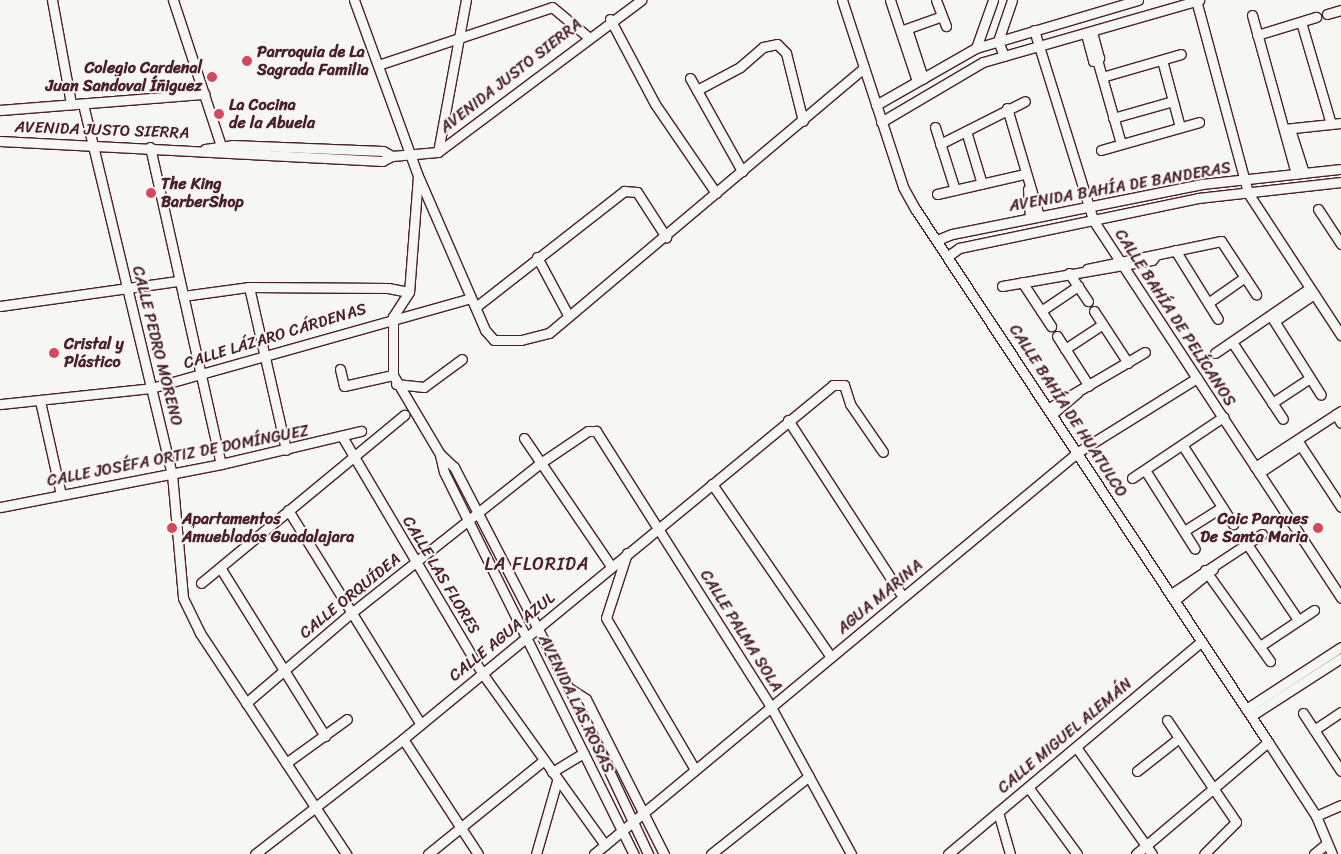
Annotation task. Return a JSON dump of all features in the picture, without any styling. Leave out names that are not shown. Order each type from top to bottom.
[{"type":"street","points":[[52,0],[71,104]]},
{"type":"street","points":[[173,0],[222,145],[222,155]]},
{"type":"street","points":[[354,0],[418,176],[468,299],[477,306],[485,330],[494,340],[521,340],[549,333],[568,315],[666,237],[864,68]]},
{"type":"street","points":[[438,152],[466,0]]},
{"type":"street","name":"AVENIDA JUSTO SIERRA","points":[[202,149],[222,155],[382,161],[392,156],[438,152],[587,36],[641,0]]},
{"type":"street","name":"CALLE BAHÍA DE HUATULCO","points":[[842,0],[903,186],[1316,816],[1326,844],[1332,854]]},
{"type":"street","points":[[890,0],[904,30],[920,80]]},
{"type":"street","points":[[936,0],[946,26]]},
{"type":"street","points":[[1004,56],[998,41],[1012,0]]},
{"type":"street","points":[[876,105],[976,48],[1138,0]]},
{"type":"street","points":[[881,122],[983,62],[1089,33],[1197,0],[1248,193],[1341,335]]},
{"type":"street","points":[[976,48],[990,3]]},
{"type":"street","points":[[378,65],[552,7],[587,36]]},
{"type":"street","points":[[1327,14],[1341,10]]},
{"type":"street","points":[[1252,15],[1300,174]]},
{"type":"street","points":[[904,30],[942,16]]},
{"type":"street","points":[[1257,35],[1316,17]]},
{"type":"street","points":[[610,19],[655,104],[716,194]]},
{"type":"street","points":[[1287,129],[1336,124],[1301,22]]},
{"type":"street","name":"CALLE BAHÍA DE PELÍCANOS","points":[[1034,30],[1087,207],[1093,220],[1341,598]]},
{"type":"street","points":[[1089,33],[1093,61],[1096,56],[1121,144]]},
{"type":"street","points":[[697,90],[740,67],[763,47],[777,44],[786,53],[803,121]]},
{"type":"street","points":[[1102,77],[1181,54]]},
{"type":"street","points":[[1162,60],[1180,127]]},
{"type":"street","points":[[690,78],[742,171]]},
{"type":"street","points":[[0,110],[204,94]]},
{"type":"street","points":[[940,144],[1007,108],[1025,101]]},
{"type":"street","points":[[1114,118],[1173,101]]},
{"type":"street","name":"CALLE PEDRO MORENO","points":[[83,104],[172,474],[183,598],[246,703]]},
{"type":"street","points":[[1007,108],[1035,217]]},
{"type":"street","points":[[1101,150],[1199,122]]},
{"type":"street","points":[[934,126],[955,190]]},
{"type":"street","points":[[966,130],[982,184]]},
{"type":"street","name":"AVENIDA JUSTO SIERRA","points":[[0,141],[202,149],[222,145],[278,146],[383,151],[392,156]]},
{"type":"street","points":[[278,146],[278,157]]},
{"type":"street","points":[[150,147],[221,464]]},
{"type":"street","name":"AVENIDA BAHÍA DE BANDERAS","points":[[937,240],[1087,207],[1246,180],[1341,169]]},
{"type":"street","points":[[937,194],[1024,174]]},
{"type":"street","points":[[393,317],[409,292],[418,176]]},
{"type":"street","name":"AVENIDA BAHÍA DE BANDERAS","points":[[948,256],[959,248],[1198,198],[1341,182]]},
{"type":"street","points":[[477,306],[537,257],[632,188],[666,237]]},
{"type":"street","points":[[1318,209],[1336,229],[1341,244]]},
{"type":"street","points":[[1002,286],[1221,241],[1256,294]]},
{"type":"street","points":[[1175,250],[1218,319]]},
{"type":"street","points":[[537,257],[568,315]]},
{"type":"street","points":[[1069,273],[1088,301]]},
{"type":"street","points":[[1208,303],[1246,277]]},
{"type":"street","points":[[0,306],[127,290],[179,281]]},
{"type":"street","points":[[1022,282],[1050,326]]},
{"type":"street","points":[[1040,311],[1078,286]]},
{"type":"street","points":[[183,296],[249,287],[388,288],[409,292]]},
{"type":"street","points":[[249,287],[262,356],[286,450]]},
{"type":"street","points":[[1215,352],[1272,319],[1312,291]]},
{"type":"street","name":"CALLE LÁZARO CÁRDENAS","points":[[0,404],[151,388],[393,317],[468,299]]},
{"type":"street","points":[[1094,311],[1128,362]]},
{"type":"street","name":"AVENIDA LAS ROSAS","points":[[393,317],[393,375],[396,384],[440,454],[469,520],[634,854]]},
{"type":"street","points":[[1272,319],[1321,394]]},
{"type":"street","points":[[1065,349],[1103,324]]},
{"type":"street","points":[[1057,336],[1090,386]]},
{"type":"street","points":[[1232,342],[1283,419]]},
{"type":"street","points":[[1050,411],[1144,352]]},
{"type":"street","points":[[396,384],[424,388],[462,359]]},
{"type":"street","points":[[340,369],[344,386],[393,375]]},
{"type":"street","name":"AGUA MARINA","points":[[594,854],[1078,452],[1197,378]]},
{"type":"street","points":[[1272,403],[1310,378]]},
{"type":"street","name":"CALLE AGUA AZUL","points":[[255,854],[402,739],[788,420],[840,382],[883,452]]},
{"type":"street","points":[[40,401],[61,495]]},
{"type":"street","points":[[1257,470],[1338,413],[1341,423]]},
{"type":"street","points":[[201,583],[221,569],[353,455],[404,415]]},
{"type":"street","points":[[788,420],[903,597]]},
{"type":"street","points":[[1132,478],[1224,420]]},
{"type":"street","name":"CALLE JOSÉFA ORTIZ DE DOMÍNGUEZ","points":[[0,507],[221,464],[343,438],[361,431]]},
{"type":"street","name":"CALLE ORQUÍDEA","points":[[246,703],[350,614],[539,464],[588,431],[596,431]]},
{"type":"street","name":"CALLE PALMA SOLA","points":[[596,431],[771,707],[851,854]]},
{"type":"street","name":"CALLE LAS FLORES","points":[[343,438],[482,673],[605,845]]},
{"type":"street","points":[[524,438],[539,464],[611,566]]},
{"type":"street","points":[[1299,442],[1340,503]]},
{"type":"street","points":[[1183,446],[1233,524]]},
{"type":"street","name":"AVENIDA LAS ROSAS","points":[[440,454],[454,467],[538,627],[648,854]]},
{"type":"street","points":[[1145,470],[1195,549]]},
{"type":"street","points":[[712,484],[831,657]]},
{"type":"street","points":[[1184,531],[1222,507]]},
{"type":"street","points":[[288,510],[350,614],[420,723]]},
{"type":"street","points":[[1173,597],[1262,534]]},
{"type":"street","points":[[1247,544],[1298,620]]},
{"type":"street","points":[[628,552],[606,618],[695,770]]},
{"type":"street","points":[[221,569],[325,736]]},
{"type":"street","points":[[1210,570],[1270,661]]},
{"type":"street","points":[[1260,646],[1314,610]]},
{"type":"street","name":"CALLE MIGUEL ALEMÁN","points":[[948,854],[1202,641]]},
{"type":"street","points":[[1249,713],[1341,647]]},
{"type":"street","points":[[1249,713],[1341,658]]},
{"type":"street","name":"AVENIDA LAS ROSAS","points":[[567,686],[586,699],[664,854]]},
{"type":"street","points":[[246,703],[346,854]]},
{"type":"street","points":[[1314,730],[1341,712]]},
{"type":"street","points":[[1303,713],[1314,730],[1337,756],[1341,771]]},
{"type":"street","points":[[286,763],[347,719]]},
{"type":"street","points":[[1167,720],[1236,825],[1204,854]]},
{"type":"street","points":[[1137,771],[1179,738]]},
{"type":"street","points":[[402,739],[462,827],[478,854]]},
{"type":"street","points":[[1136,854],[1268,742]]},
{"type":"street","points":[[1076,747],[1152,854]]},
{"type":"street","points":[[552,772],[584,753]]},
{"type":"street","points":[[428,854],[544,760]]},
{"type":"street","points":[[711,854],[808,776]]},
{"type":"street","points":[[536,854],[557,780]]},
{"type":"street","points":[[1028,787],[1077,854]]},
{"type":"street","points":[[1316,816],[1341,805]]},
{"type":"street","points":[[998,812],[1010,854]]},
{"type":"street","points":[[1314,854],[1326,844]]},
{"type":"place","name":"Parroquia de La Sagrada Familia","points":[[247,61]]},
{"type":"place","name":"Colegio Cardenal Juan Sandoval Íñiguez","points":[[212,77]]},
{"type":"place","name":"La Cocina de la Abuela","points":[[219,114]]},
{"type":"place","name":"The King BarberShop","points":[[151,193]]},
{"type":"place","name":"Cristal y Plástico","points":[[54,353]]},
{"type":"place","name":"Apartamentos Amueblados Guadalajara","points":[[172,528]]},
{"type":"place","name":"Caic Parques De Santa Maria","points":[[1318,528]]},
{"type":"district","name":"LA FLORIDA","points":[[537,564]]}]
